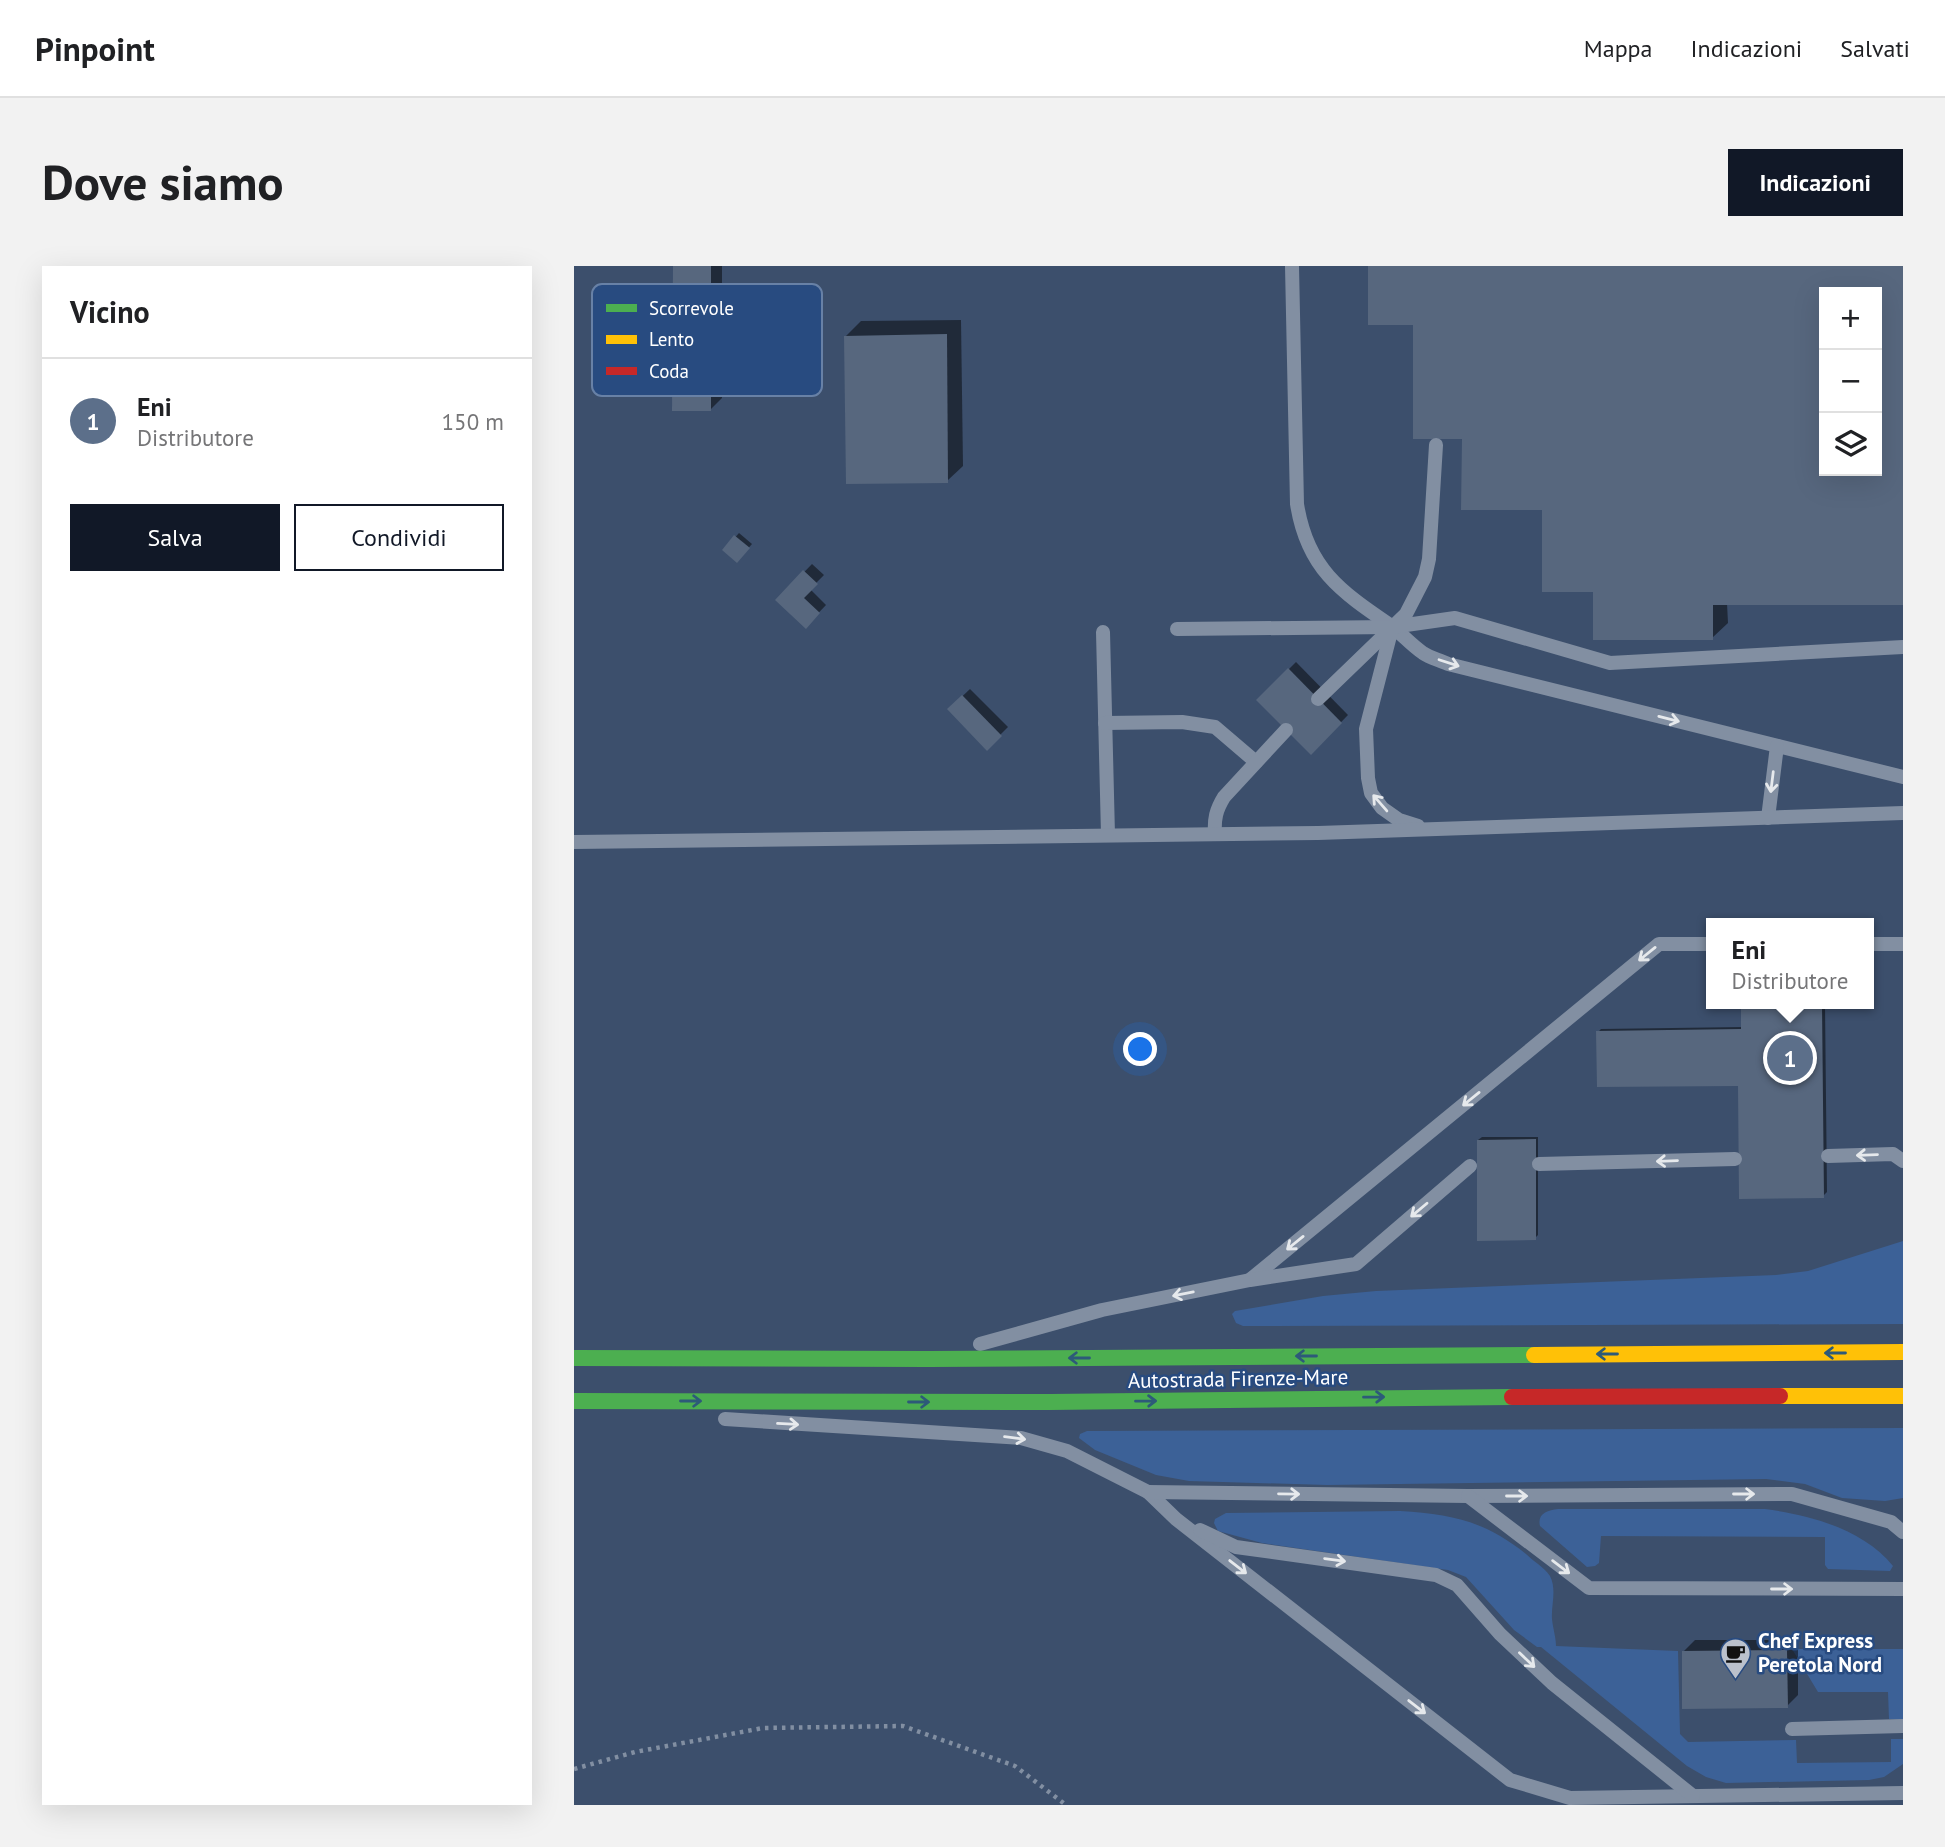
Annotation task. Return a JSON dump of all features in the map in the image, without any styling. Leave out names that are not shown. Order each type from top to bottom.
[{"type":"highway","name":"Autostrada Firenze-Mare","points":[[574,1358],[929,1359],[1903,1352]]},
{"type":"highway","name":"Autostrada Firenze-Mare","points":[[574,1403],[1903,1396]]},
{"type":"lane","points":[[1292,266],[1297,504],[1300,521],[1324,573],[1357,603],[1425,654],[1448,664],[1903,777]]},
{"type":"lane","points":[[1318,699],[1406,614],[1425,577],[1429,559],[1436,445]]},
{"type":"lane","points":[[1177,629],[1392,627],[1455,618],[1611,663],[1903,647]]},
{"type":"lane","points":[[1392,627],[1366,729],[1367,778],[1371,793],[1382,808],[1399,820],[1440,829]]},
{"type":"lane","points":[[1103,632],[1108,835]]},
{"type":"lane","points":[[1105,723],[1182,723],[1215,727],[1256,762]]},
{"type":"lane","points":[[1215,834],[1214,820],[1224,797],[1286,730]]},
{"type":"lane","points":[[1768,818],[1777,746]]},
{"type":"lane","points":[[574,842],[1215,834],[1903,813]]},
{"type":"lane","points":[[1250,1280],[1659,944],[1706,944]]},
{"type":"lane","points":[[1874,944],[1903,944]]},
{"type":"lane","points":[[1828,1156],[1900,1157]]},
{"type":"lane","points":[[1539,1164],[1735,1159]]},
{"type":"lane","points":[[929,1359],[1102,1310],[1250,1280],[1356,1264],[1471,1166]]},
{"type":"lane","points":[[574,1403],[703,1417],[1021,1438],[1067,1451],[1148,1492],[1176,1519],[1510,1780],[1570,1798],[1903,1793]]},
{"type":"lane","points":[[1148,1492],[1468,1496],[1792,1494],[1891,1522],[1903,1532]]},
{"type":"lane","points":[[1468,1496],[1589,1588],[1903,1589]]},
{"type":"lane","points":[[1176,1519],[1236,1546],[1436,1574],[1457,1585],[1500,1634],[1552,1683],[1693,1796]]},
{"type":"lane","points":[[1792,1729],[1903,1726]]},
{"type":"lane","points":[[1759,1795],[1787,1805]]},
{"type":"path","points":[[574,1769],[635,1752],[763,1728],[903,1726],[1015,1766],[1066,1805]]},
{"type":"shaded area","points":[[1903,1241],[1903,1324],[1243,1326],[1236,1323],[1232,1314],[1235,1311],[1323,1296],[1376,1291],[1776,1275],[1808,1271]]},
{"type":"shaded area","points":[[1903,1428],[1903,1498],[1885,1501],[1842,1498],[1805,1484],[1766,1479],[1327,1485],[1189,1481],[1156,1475],[1095,1450],[1079,1438],[1080,1434],[1087,1431]]},
{"type":"shaded area","points":[[1558,1509],[1765,1509],[1800,1515],[1851,1533],[1881,1553],[1893,1566],[1890,1571],[1828,1569],[1825,1565],[1825,1537],[1601,1536],[1599,1563],[1587,1567],[1540,1526],[1540,1518],[1544,1513]]},
{"type":"shaded area","points":[[1400,1511],[1435,1514],[1467,1521],[1511,1543],[1542,1567],[1550,1576],[1553,1587],[1552,1619],[1556,1646],[1678,1651],[1680,1734],[1688,1742],[1796,1740],[1797,1763],[1891,1762],[1891,1739],[1903,1739],[1903,1764],[1884,1777],[1869,1780],[1726,1783],[1706,1777],[1687,1766],[1541,1647],[1537,1647],[1514,1630],[1466,1577],[1448,1570],[1262,1543],[1218,1531],[1214,1523],[1215,1519],[1226,1513]]},
{"type":"shaded area","points":[[1792,1649],[1903,1649],[1903,1720],[1889,1719],[1888,1692],[1818,1692]]},
{"type":"building","points":[[673,266],[711,266],[711,284],[673,284]]},
{"type":"building","points":[[1368,266],[1903,266],[1903,605],[1713,605],[1713,640],[1593,640],[1593,592],[1542,592],[1542,510],[1461,510],[1462,439],[1413,439],[1413,325],[1368,325]]},
{"type":"building","points":[[947,334],[948,483],[846,484],[844,336]]},
{"type":"building","points":[[672,396],[711,396],[711,411],[672,411]]},
{"type":"building","points":[[734,535],[750,548],[737,563],[722,550]]},
{"type":"building","points":[[803,570],[818,584],[804,598],[820,613],[806,629],[775,600]]},
{"type":"building","points":[[1288,668],[1342,723],[1311,755],[1256,700]]},
{"type":"building","points":[[962,695],[1002,736],[987,751],[947,709]]},
{"type":"building","points":[[1741,1009],[1822,1009],[1824,1198],[1739,1199],[1738,1086],[1597,1087],[1596,1031],[1741,1029]]},
{"type":"building","points":[[1536,1139],[1536,1240],[1477,1241],[1477,1140]]},
{"type":"building","name":"Chef Express Peretola Nord","points":[[1787,1650],[1788,1708],[1682,1709],[1682,1651]]},
{"type":"traffic: fast","points":[[574,1358],[929,1359],[1534,1355]]},
{"type":"traffic: fast","points":[[574,1401],[1050,1402],[1512,1397]]},
{"type":"traffic: slow","points":[[1534,1355],[1903,1352]]},
{"type":"traffic: slow","points":[[1780,1396],[1903,1396]]},
{"type":"traffic: jam","points":[[1512,1397],[1780,1396]]},
{"type":"place","name":"Eni","points":[[1790,1058]]},
{"type":"place","name":"Chef Express Peretola Nord","points":[[1735,1680]]}]
